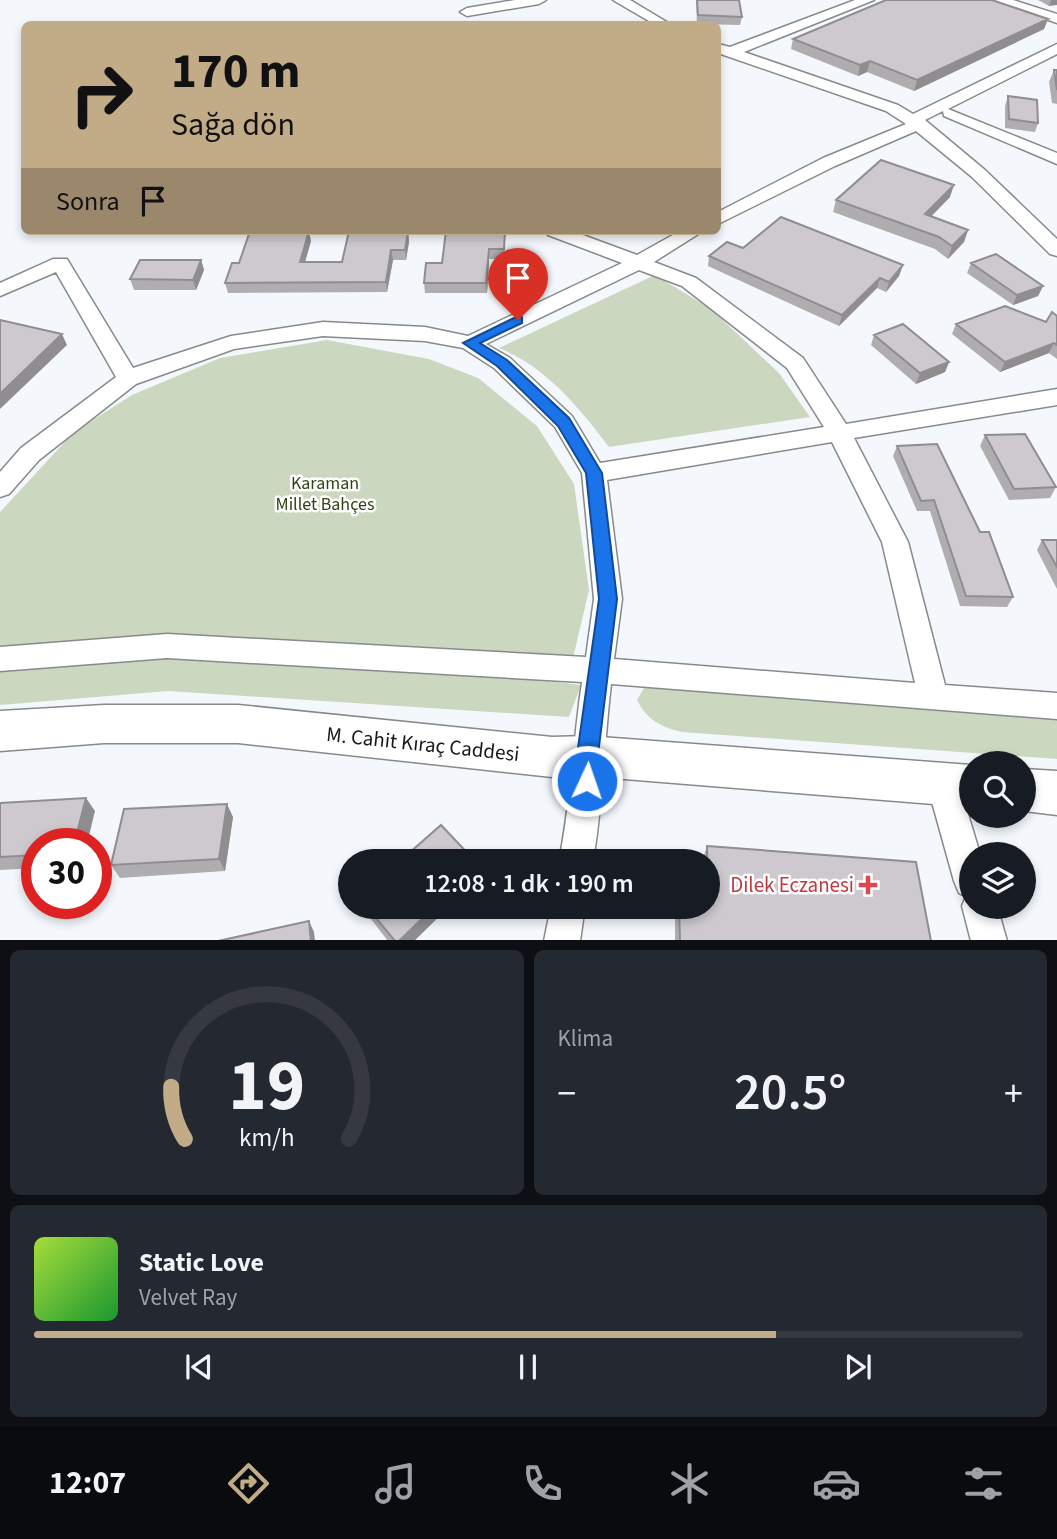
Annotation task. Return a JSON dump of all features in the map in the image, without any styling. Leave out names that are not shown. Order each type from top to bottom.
[{"type":"street","points":[[467,12],[539,0]]},
{"type":"street","points":[[620,0],[658,21]]},
{"type":"street","points":[[724,50],[867,0]]},
{"type":"street","points":[[999,0],[1057,19]]},
{"type":"street","points":[[919,124],[1057,48]]},
{"type":"street","points":[[724,50],[880,104],[919,124],[1057,250]]},
{"type":"street","points":[[721,217],[829,162],[950,113],[1057,63]]},
{"type":"street","points":[[950,113],[1057,159]]},
{"type":"street","points":[[1031,224],[1057,238]]},
{"type":"street","points":[[565,235],[689,282],[795,363],[839,432],[895,542],[933,697]]},
{"type":"street","points":[[470,343],[638,263],[687,235]]},
{"type":"street","points":[[0,290],[60,263],[128,379]]},
{"type":"street","points":[[0,488],[30,454],[128,379],[231,343],[323,329],[425,334],[470,343],[502,363],[564,422],[594,473],[608,599],[587,755],[586,807],[578,849]]},
{"type":"street","points":[[594,473],[1057,397]]},
{"type":"street","points":[[0,659],[167,646],[599,670],[1057,706]]},
{"type":"street","name":"M. Cahit Kıraç Caddesi","points":[[0,732],[104,724],[238,724],[552,757],[587,755],[957,785]]},
{"type":"street","points":[[957,785],[965,842]]},
{"type":"street","points":[[1036,791],[1057,793]]},
{"type":"street","points":[[562,940],[566,919]]},
{"type":"street","points":[[983,919],[989,940]]},
{"type":"green space","points":[[655,275],[711,309],[779,373],[810,417],[609,447],[574,403],[546,377],[516,356],[499,348]]},
{"type":"green space","name":"Karaman Millet Bahçes","points":[[327,340],[429,359],[478,378],[537,426],[574,484],[589,590],[573,658],[162,637],[0,646],[0,512],[74,432],[132,395],[220,358]]},
{"type":"green space","points":[[169,657],[530,679],[581,685],[569,717],[168,691],[0,705],[0,670]]},
{"type":"green space","points":[[650,686],[1057,717],[1057,759],[1036,757],[1036,751],[959,752],[682,732],[655,722],[645,713],[637,700],[644,688]]},
{"type":"building","points":[[697,0],[739,0],[742,17],[698,15]]},
{"type":"building","points":[[886,0],[992,0],[1048,19],[917,80],[870,61],[860,65],[793,39]]},
{"type":"building","points":[[1008,96],[1037,100],[1038,123],[1009,119]]},
{"type":"building","points":[[881,160],[954,185],[925,214],[968,230],[952,246],[939,237],[836,200]]},
{"type":"building","points":[[781,217],[903,265],[889,282],[880,278],[842,315],[709,256],[727,242],[743,248]]},
{"type":"building","points":[[249,235],[308,235],[300,262],[342,262],[348,235],[408,235],[405,250],[391,250],[386,282],[225,283],[232,263],[239,263]]},
{"type":"building","points":[[446,235],[505,235],[504,249],[489,249],[486,283],[424,283],[426,263],[442,263]]},
{"type":"building","points":[[996,254],[1043,286],[1017,295],[971,263]]},
{"type":"building","points":[[140,260],[201,260],[193,280],[130,279]]},
{"type":"building","points":[[1005,306],[1046,322],[1052,312],[1057,316],[1057,345],[1054,343],[1005,362],[956,324]]},
{"type":"building","points":[[0,320],[62,334],[0,394]]},
{"type":"building","points":[[903,324],[949,362],[920,373],[874,335]]},
{"type":"building","points":[[1025,434],[1056,487],[1014,489],[985,435]]},
{"type":"building","points":[[937,444],[980,532],[989,532],[1013,597],[966,596],[934,500],[921,501],[897,446]]},
{"type":"building","points":[[1042,540],[1057,540],[1057,567]]},
{"type":"building","points":[[86,798],[78,828],[21,828],[21,856],[0,857],[0,803]]},
{"type":"building","points":[[227,804],[219,859],[112,865],[124,809]]},
{"type":"building","points":[[441,825],[464,849],[414,849]]},
{"type":"building","points":[[707,846],[916,862],[931,940],[680,940],[679,919],[720,919],[720,849],[707,849]]},
{"type":"building","points":[[377,919],[422,919],[400,940],[394,940]]},
{"type":"building","points":[[309,921],[311,940],[223,940]]},
{"type":"place","name":"Dilek Eczanesi","points":[[868,885]]},
{"type":"route","points":[[518,320],[470,343],[502,363],[564,422],[594,473],[608,599],[587,755],[587,781]]}]
